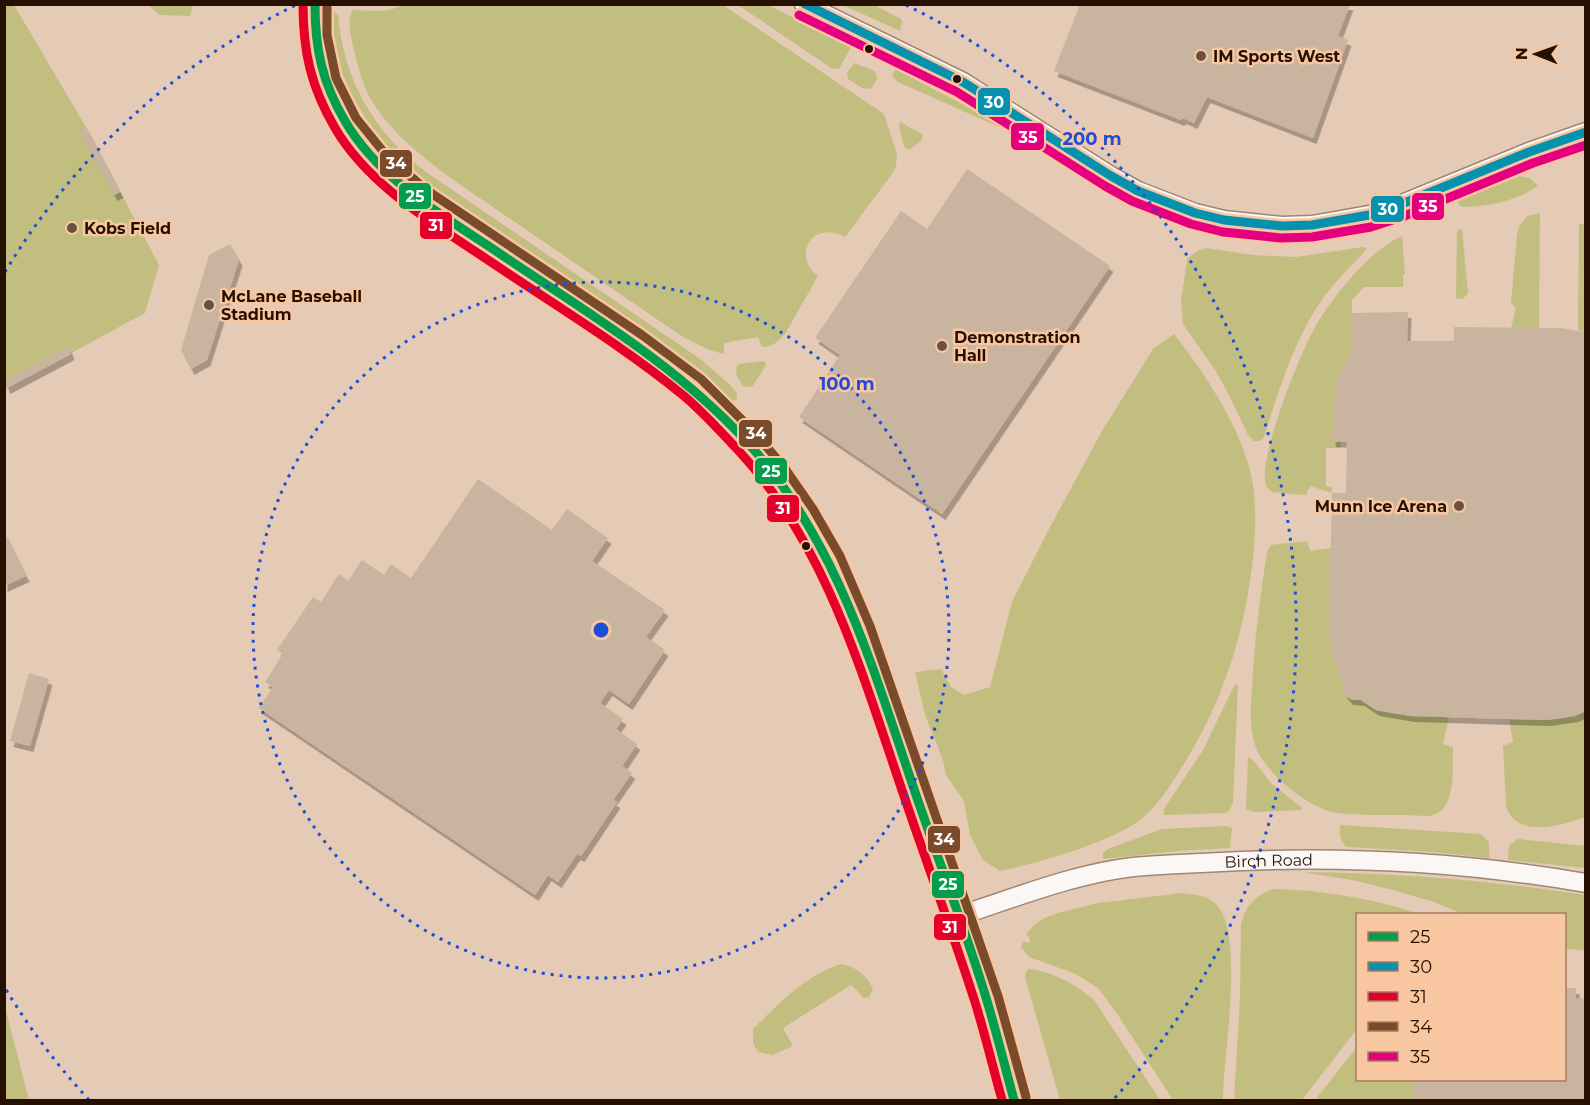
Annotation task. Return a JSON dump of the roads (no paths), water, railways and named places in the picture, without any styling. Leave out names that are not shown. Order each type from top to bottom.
[{"type":"street","points":[[315,4],[315,36],[326,82],[346,124],[377,163],[418,199],[634,345],[693,388],[739,433],[777,478],[817,539],[845,595],[958,916],[987,1000],[1014,1101]]},
{"type":"street","points":[[804,4],[963,82],[1138,191],[1194,213],[1224,220],[1292,226],[1370,215],[1586,132]]},
{"type":"street","name":"Birch Road","points":[[958,916],[1058,883],[1132,867],[1237,861],[1385,861],[1533,874],[1586,883]]},
{"type":"place","name":"IM Sports West","points":[[1201,56]]},
{"type":"place","name":"Kobs Field","points":[[72,228]]},
{"type":"place","name":"McLane Baseball Stadium","points":[[209,305]]},
{"type":"place","name":"Demonstration Hall","points":[[942,346]]},
{"type":"place","name":"Munn Ice Arena","points":[[1459,506]]}]
